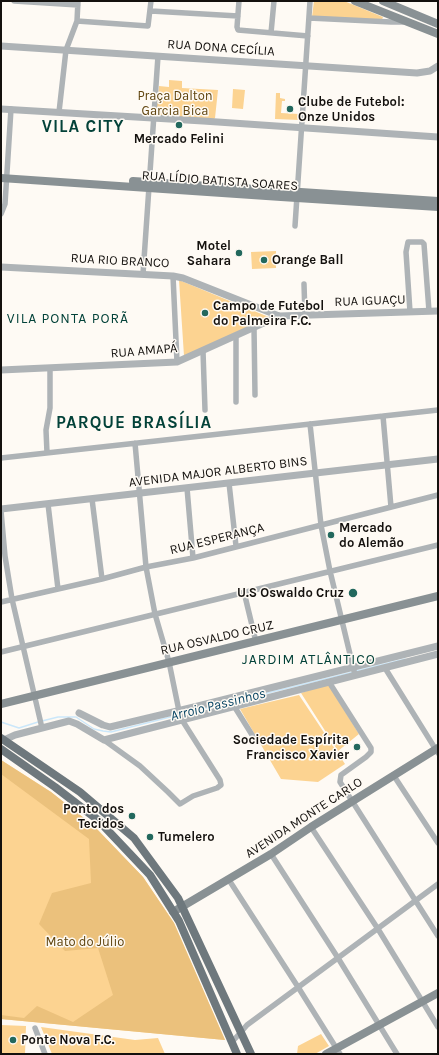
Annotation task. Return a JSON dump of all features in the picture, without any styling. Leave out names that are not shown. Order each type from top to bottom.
[{"type":"main road","points":[[355,1],[438,34]]},
{"type":"main road","points":[[383,1],[438,24]]},
{"type":"main road","name":"RUA LÍDIO BATISTA SOARES","points":[[4,175],[351,199],[438,201]]},
{"type":"main road","name":"RUA LÍDIO BATISTA SOARES","points":[[383,200],[438,207]]},
{"type":"main road","name":"RUA OSVALDO CRUZ","points":[[1,704],[438,596]]},
{"type":"main road","points":[[3,739],[9,754]]},
{"type":"main road","points":[[3,739],[80,792],[134,838],[178,898],[250,1054]]},
{"type":"main road","points":[[1,749],[98,820],[150,875],[179,921],[238,1054]]},
{"type":"main road","name":"AVENIDA MONTE CARLO","points":[[173,912],[229,880],[352,801],[437,750]]},
{"type":"main road","points":[[326,1054],[338,1051],[380,1025],[438,993]]},
{"type":"street","points":[[14,1],[78,3],[77,21],[66,50],[59,112]]},
{"type":"street","points":[[77,21],[148,26],[150,24],[151,1]]},
{"type":"street","points":[[239,1],[238,30],[308,36]]},
{"type":"street","points":[[271,33],[274,1]]},
{"type":"street","points":[[295,226],[310,1]]},
{"type":"street","points":[[151,11],[238,16]]},
{"type":"street","points":[[309,18],[405,22]]},
{"type":"street","name":"RUA DONA CECÍLIA","points":[[1,46],[417,74],[430,71],[438,66]]},
{"type":"street","points":[[143,274],[158,56]]},
{"type":"street","points":[[1,109],[438,137]]},
{"type":"street","points":[[1,214],[5,204],[4,175],[11,110]]},
{"type":"street","points":[[410,312],[406,252],[408,242],[423,242],[429,311]]},
{"type":"street","name":"RUA RIO BRANCO","points":[[1,267],[173,276],[183,278],[279,316]]},
{"type":"street","points":[[173,276],[178,362]]},
{"type":"street","points":[[304,284],[305,316]]},
{"type":"street","name":"RUA IGUAÇU","points":[[279,316],[438,311]]},
{"type":"street","name":"RUA AMAPÁ","points":[[1,370],[178,362],[279,316]]},
{"type":"street","points":[[254,327],[255,395]]},
{"type":"street","points":[[236,336],[236,402]]},
{"type":"street","points":[[203,351],[205,410]]},
{"type":"street","points":[[47,453],[46,430],[50,408],[50,368]]},
{"type":"street","points":[[1,458],[438,410]]},
{"type":"street","points":[[383,416],[392,507]]},
{"type":"street","points":[[310,424],[321,525],[330,571],[354,671]]},
{"type":"street","points":[[79,713],[140,766],[180,804],[192,796],[219,787],[221,782],[182,719],[179,711],[155,614],[146,567],[135,443]]},
{"type":"street","name":"AVENIDA MAJOR ALBERTO BINS","points":[[1,510],[438,459]]},
{"type":"street","points":[[229,483],[236,546]]},
{"type":"street","points":[[187,488],[194,558]]},
{"type":"street","name":"RUA ESPERANÇA","points":[[1,602],[102,579],[146,567],[194,558],[438,495]]},
{"type":"street","points":[[92,499],[102,579]]},
{"type":"street","points":[[48,504],[58,589]]},
{"type":"street","points":[[1,510],[3,557],[41,726]]},
{"type":"street","points":[[1,652],[438,545]]},
{"type":"street","points":[[244,592],[256,642]]},
{"type":"street","points":[[101,733],[110,726],[354,671],[438,646]]},
{"type":"street","points":[[3,739],[41,726],[69,722],[73,722],[101,733],[182,719],[329,682],[354,671],[385,668],[437,656]]},
{"type":"street","points":[[385,668],[437,750]]},
{"type":"street","points":[[329,682],[371,748],[371,752],[366,758],[345,772],[340,778],[342,785],[438,936]]},
{"type":"street","points":[[234,706],[254,738]]},
{"type":"street","points":[[394,776],[438,843]]},
{"type":"street","points":[[311,827],[378,929],[438,1027]]},
{"type":"street","points":[[271,854],[338,958],[397,1054]]},
{"type":"street","points":[[229,880],[338,1051]]},
{"type":"street","points":[[232,1042],[240,1032],[298,987],[438,884]]},
{"type":"street","points":[[35,1028],[45,1054]]},
{"type":"green space","points":[[314,1],[344,1],[383,17],[381,22],[312,17]]},
{"type":"green space","name":"Praça Dalton Garcia Bica","points":[[169,80],[182,81],[182,88],[218,90],[215,118],[212,121],[154,119],[155,100],[158,97],[159,86],[169,87]]},
{"type":"green space","points":[[233,89],[245,90],[243,109],[232,108]]},
{"type":"green space","points":[[276,93],[280,93],[280,98],[285,99],[285,101],[282,101],[281,113],[299,114],[299,120],[275,119]]},
{"type":"green space","name":"Orange Ball","points":[[276,251],[276,268],[252,269],[251,252]]},
{"type":"green space","points":[[179,280],[254,311],[269,317],[184,356]]},
{"type":"green space","points":[[328,684],[359,734],[338,751],[301,693]]},
{"type":"green space","points":[[299,695],[345,764],[318,782],[281,779],[240,709]]},
{"type":"green space","name":"Mato do Júlio","points":[[1,760],[51,792],[94,826],[143,877],[174,923],[225,1040],[1,1019]]},
{"type":"green space","points":[[1,760],[51,792],[94,826],[143,877],[174,923],[225,1040],[1,1019],[1,1015],[24,1018],[37,1006],[73,1022],[113,995],[98,948],[65,951],[39,924],[52,893],[91,883],[89,839],[1,774]]},
{"type":"green space","name":"Ponte Nova F.C.","points":[[1,1025],[26,1026],[25,1054],[1,1054]]},
{"type":"green space","points":[[41,1027],[135,1040],[158,1038],[165,1054],[52,1054]]},
{"type":"green space","points":[[321,1034],[329,1046],[315,1054],[297,1054],[298,1046]]},
{"type":"waterway","name":"Arroio Passinhos","points":[[356,671],[405,659]]},
{"type":"waterway","name":"Arroio Passinhos","points":[[182,714],[353,672]]},
{"type":"waterway","name":"Arroio Passinhos","points":[[42,721],[58,717],[76,717],[94,729],[111,732],[178,715]]},
{"type":"waterway","name":"Arroio Passinhos","points":[[1,722],[19,728],[38,722]]},
{"type":"place","name":"Clube de Futebol: Onze Unidos","points":[[290,109]]},
{"type":"place","name":"Mercado Felini","points":[[179,125]]},
{"type":"place","name":"Motel Sahara","points":[[239,253]]},
{"type":"place","name":"Orange Ball","points":[[264,260]]},
{"type":"place","name":"Campo de Futebol do Palmeira F.C.","points":[[205,313]]},
{"type":"place","name":"Mercado do Alemão","points":[[331,535]]},
{"type":"place","name":"U.S Oswaldo Cruz","points":[[353,593]]},
{"type":"place","name":"Sociedade Espírita Francisco Xavier","points":[[357,747]]},
{"type":"place","name":"Ponto dos Tecidos","points":[[132,816]]},
{"type":"place","name":"Tumelero","points":[[150,837]]},
{"type":"place","name":"Ponte Nova F.C.","points":[[13,1040]]},
{"type":"district","name":"VILA CITY","points":[[83,127]]},
{"type":"district","name":"VILA PONTA PORÃ","points":[[68,319]]},
{"type":"district","name":"PARQUE BRASÍLIA","points":[[134,423]]},
{"type":"district","name":"JARDIM ATLÂNTICO","points":[[309,660]]}]
